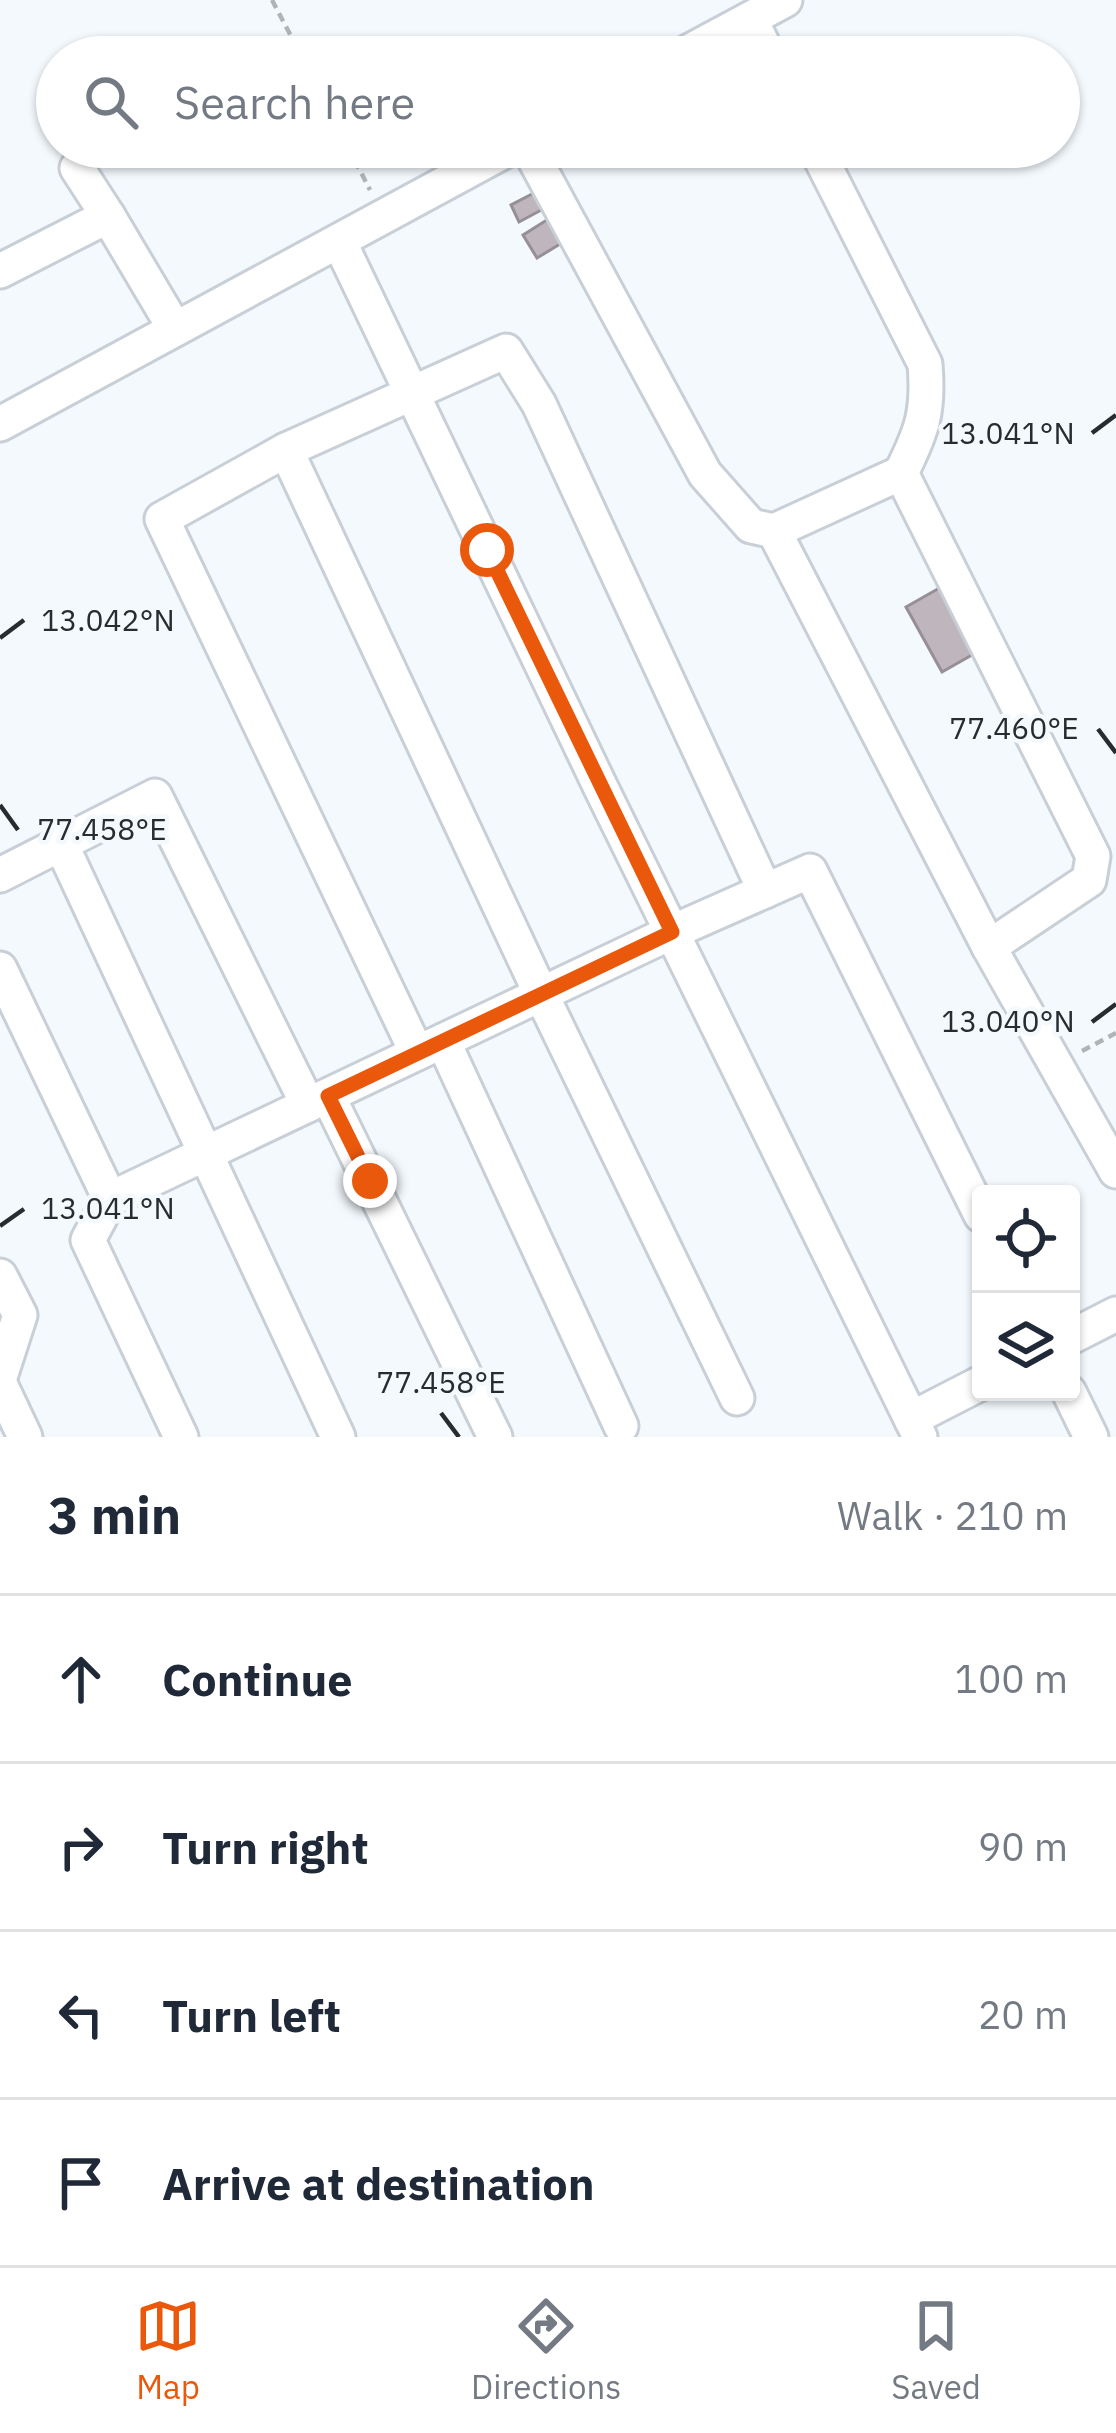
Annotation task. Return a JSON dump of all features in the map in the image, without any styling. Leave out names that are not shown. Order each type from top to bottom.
[{"type":"street","points":[[718,36],[784,0]]},
{"type":"street","points":[[750,19],[758,36]]},
{"type":"street","points":[[0,424],[474,168]]},
{"type":"street","points":[[539,168],[705,474],[752,526],[774,531],[901,472],[923,428],[928,402],[926,364],[826,168]]},
{"type":"street","points":[[77,169],[175,329]]},
{"type":"street","points":[[0,272],[108,216]]},
{"type":"street","points":[[339,241],[915,1428],[972,1389]]},
{"type":"street","points":[[621,1426],[162,519],[286,450],[506,351],[539,404],[765,891]]},
{"type":"street","points":[[286,450],[737,1398]]},
{"type":"street","points":[[901,472],[1093,856],[1089,880],[989,947]]},
{"type":"street","points":[[774,531],[989,947],[1116,1171]]},
{"type":"street","points":[[0,875],[155,796],[495,1437]]},
{"type":"street","points":[[61,844],[338,1437]]},
{"type":"street","points":[[181,1437],[88,1240],[110,1199],[810,871],[972,1197]]},
{"type":"street","points":[[0,968],[110,1199]]},
{"type":"street","points":[[0,1276],[20,1316],[0,1381],[25,1437]]},
{"type":"street","points":[[1080,1332],[1116,1314]]},
{"type":"street","points":[[1073,1401],[1090,1437]]},
{"type":"path","points":[[272,0],[291,36]]},
{"type":"path","points":[[359,168],[384,217]]},
{"type":"path","points":[[1056,1066],[1116,1033]]},
{"type":"building","points":[[536,192],[545,208],[519,222],[511,205]]},
{"type":"building","points":[[550,218],[565,241],[537,258],[523,235]]},
{"type":"building","points":[[950,582],[986,647],[942,672],[906,607]]},
{"type":"route","points":[[370,1181],[328,1096],[672,932],[487,550]]}]
